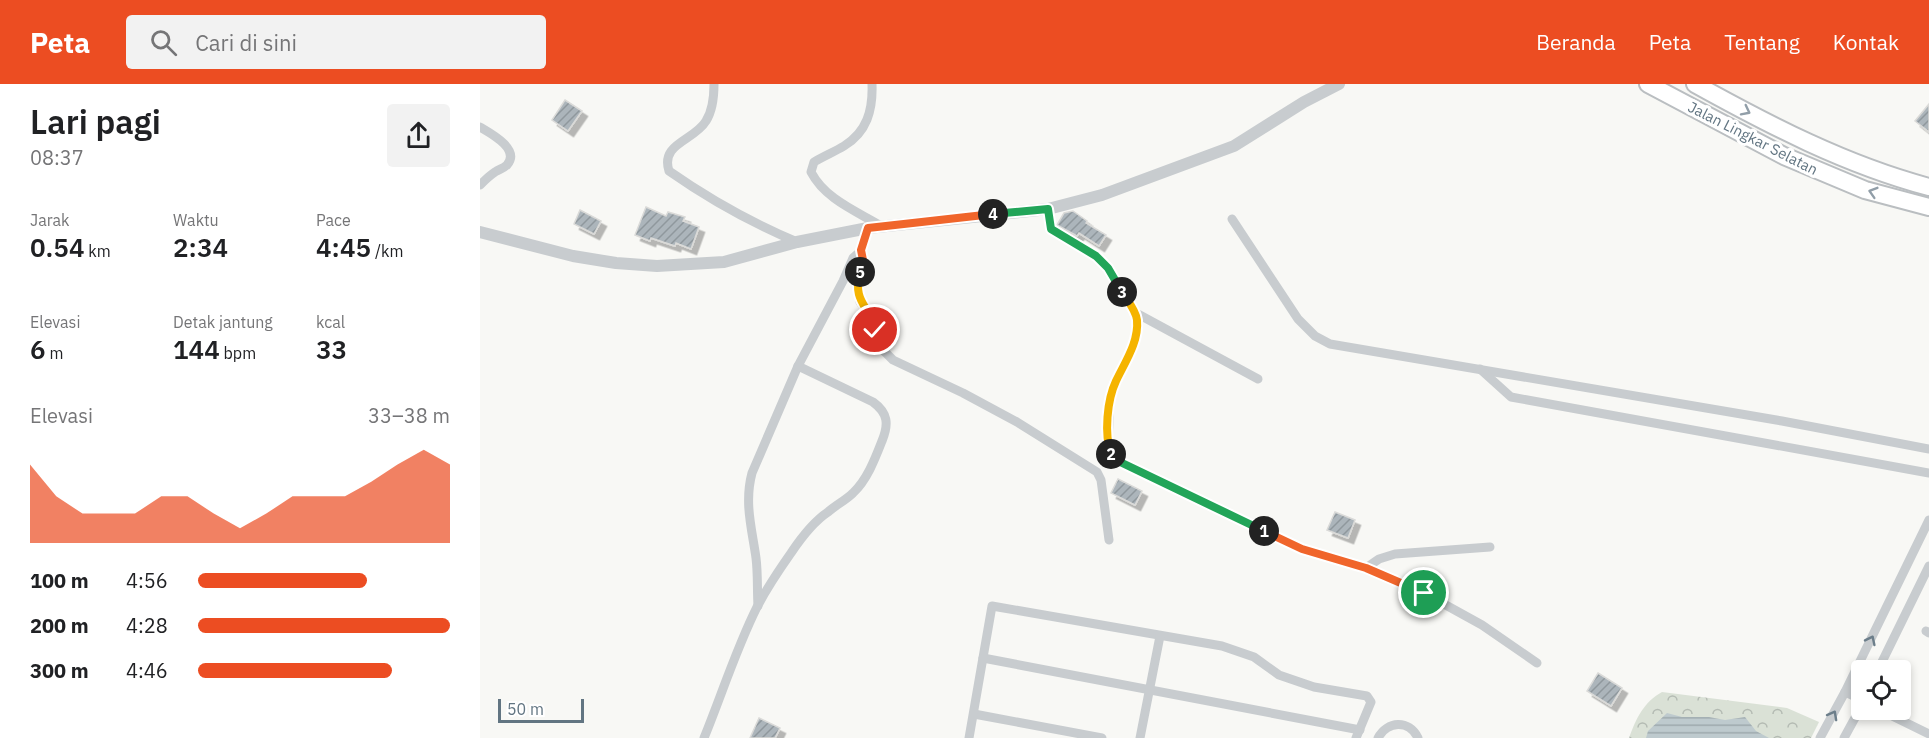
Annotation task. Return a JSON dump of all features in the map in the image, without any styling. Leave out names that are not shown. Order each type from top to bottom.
[{"type":"highway","name":"Jalan Lingkar Selatan","points":[[1648,84],[1784,156],[1865,190],[1921,205]]},
{"type":"highway","name":"Jalan Lingkar Selatan","points":[[1695,84],[1806,142],[1871,169],[1923,186]]},
{"type":"highway","points":[[1921,205],[1923,186]]},
{"type":"street","points":[[714,84],[711,110],[705,122],[688,139],[678,143],[667,156],[669,171],[723,205],[767,229],[798,242]]},
{"type":"street","points":[[872,84],[869,117],[863,129],[855,139],[814,162],[811,172],[836,200],[881,226]]},
{"type":"street","points":[[480,232],[573,256],[616,263],[657,266],[724,262],[798,242],[881,226],[1048,209],[1101,195],[1233,146],[1304,102],[1339,84]]},
{"type":"street","points":[[480,127],[504,144],[510,154],[510,159],[504,168],[489,176],[480,185]]},
{"type":"street","points":[[1048,209],[1051,229],[1096,256],[1108,268],[1136,313],[1137,332],[1110,397],[1108,445],[1110,453],[1118,461],[1302,549],[1366,568],[1424,593],[1482,626],[1537,663]]},
{"type":"street","points":[[1232,219],[1298,318],[1315,336],[1336,346],[1770,419],[1929,449]]},
{"type":"street","points":[[758,606],[756,559],[749,519],[748,487],[752,473],[798,366],[853,258],[861,250],[868,228]]},
{"type":"street","points":[[861,250],[863,260],[858,278],[860,302],[873,322],[881,348],[893,360],[1017,422],[1097,472],[1101,480],[1109,540]]},
{"type":"street","points":[[1136,313],[1258,379]]},
{"type":"street","points":[[704,738],[733,662],[758,606],[791,552],[821,517],[848,497],[862,483],[887,428],[888,421],[885,414],[873,402],[798,366]]},
{"type":"street","points":[[1480,369],[1511,397],[1929,473]]},
{"type":"street","points":[[1820,738],[1929,520]]},
{"type":"street","points":[[1366,568],[1379,559],[1395,554],[1490,547]]},
{"type":"street","points":[[1883,660],[1929,566]]},
{"type":"street","points":[[969,738],[992,606],[1222,646],[1254,657],[1280,675],[1314,687],[1367,696],[1371,702],[1358,734],[983,658]]},
{"type":"street","points":[[1140,738],[1160,636]]},
{"type":"street","points":[[1845,692],[1851,695]]},
{"type":"street","points":[[974,714],[1102,738]]},
{"type":"street","points":[[1844,738],[1854,720]]},
{"type":"street","points":[[1900,720],[1929,735]]},
{"type":"street","points":[[1378,738],[1382,730],[1393,724],[1405,725],[1415,732],[1418,738]]},
{"type":"green space","points":[[1662,692],[1787,708],[1819,722],[1811,738],[1629,738],[1641,711]]},
{"type":"shaded area","points":[[1667,713],[1682,717],[1709,717],[1725,720],[1745,717],[1756,731],[1769,738],[1646,738],[1648,731]]},
{"type":"building","points":[[565,100],[582,111],[568,131],[552,120]]},
{"type":"building","points":[[1929,104],[1929,132],[1915,121]]},
{"type":"building","points":[[646,207],[666,216],[668,212],[685,217],[683,221],[699,227],[691,249],[676,243],[675,246],[651,238],[650,241],[635,235]]},
{"type":"building","points":[[580,210],[601,221],[594,234],[574,224]]},
{"type":"building","points":[[1073,211],[1087,221],[1086,223],[1106,235],[1099,246],[1079,233],[1077,236],[1057,225],[1064,213]]},
{"type":"building","points":[[1118,479],[1142,491],[1135,505],[1111,493]]},
{"type":"building","points":[[1335,512],[1355,520],[1348,538],[1327,530]]},
{"type":"building","points":[[1598,673],[1622,688],[1611,706],[1587,691]]},
{"type":"building","points":[[759,718],[780,728],[775,738],[750,738]]},
{"type":"route","points":[[875,330],[870,315],[860,302],[858,291],[858,278],[863,260],[861,250],[868,228],[1048,209],[1051,229],[1096,256],[1108,268],[1136,313],[1137,332],[1110,397],[1108,445],[1110,453],[1118,461],[1302,549],[1366,568],[1424,593]]}]
